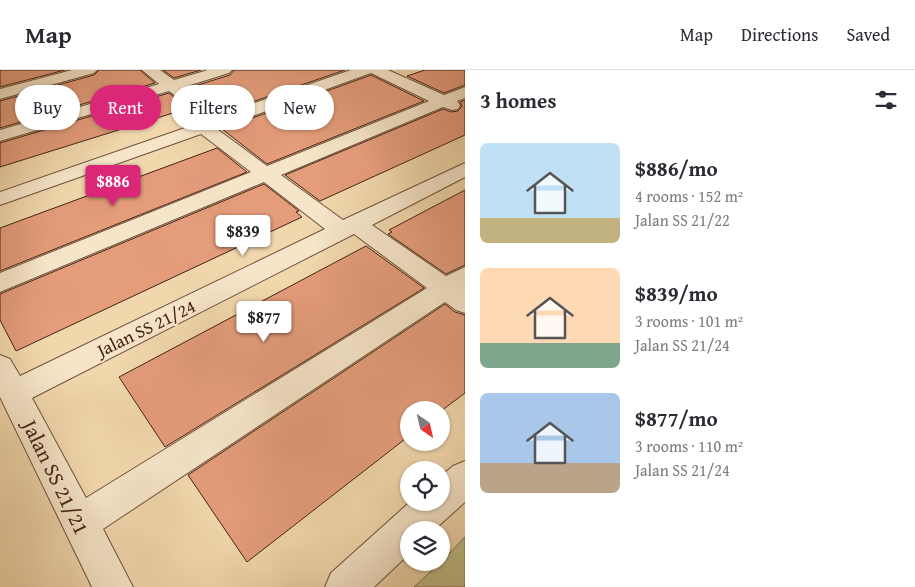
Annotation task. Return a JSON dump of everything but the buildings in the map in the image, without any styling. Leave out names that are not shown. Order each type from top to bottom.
[{"type":"street","points":[[0,94],[89,70]]},
{"type":"street","points":[[150,70],[171,86]]},
{"type":"street","points":[[174,85],[224,70]]},
{"type":"street","points":[[255,109],[366,70]]},
{"type":"street","points":[[376,70],[465,111]]},
{"type":"street","points":[[0,136],[171,86]]},
{"type":"street","points":[[0,283],[465,92]]},
{"type":"street","points":[[0,199],[196,130]]},
{"type":"street","points":[[79,523],[458,289],[349,227],[266,174],[208,130]]},
{"type":"street","name":"Jalan SS 21/24","points":[[7,380],[349,227],[465,169]]},
{"type":"street","name":"Jalan SS 21/21","points":[[7,380],[113,587]]},
{"type":"street","points":[[450,492],[465,478]]},
{"type":"street","points":[[345,587],[428,511]]},
{"type":"shaded area","points":[[465,537],[465,587],[414,587],[431,571],[450,571],[450,553]]}]
